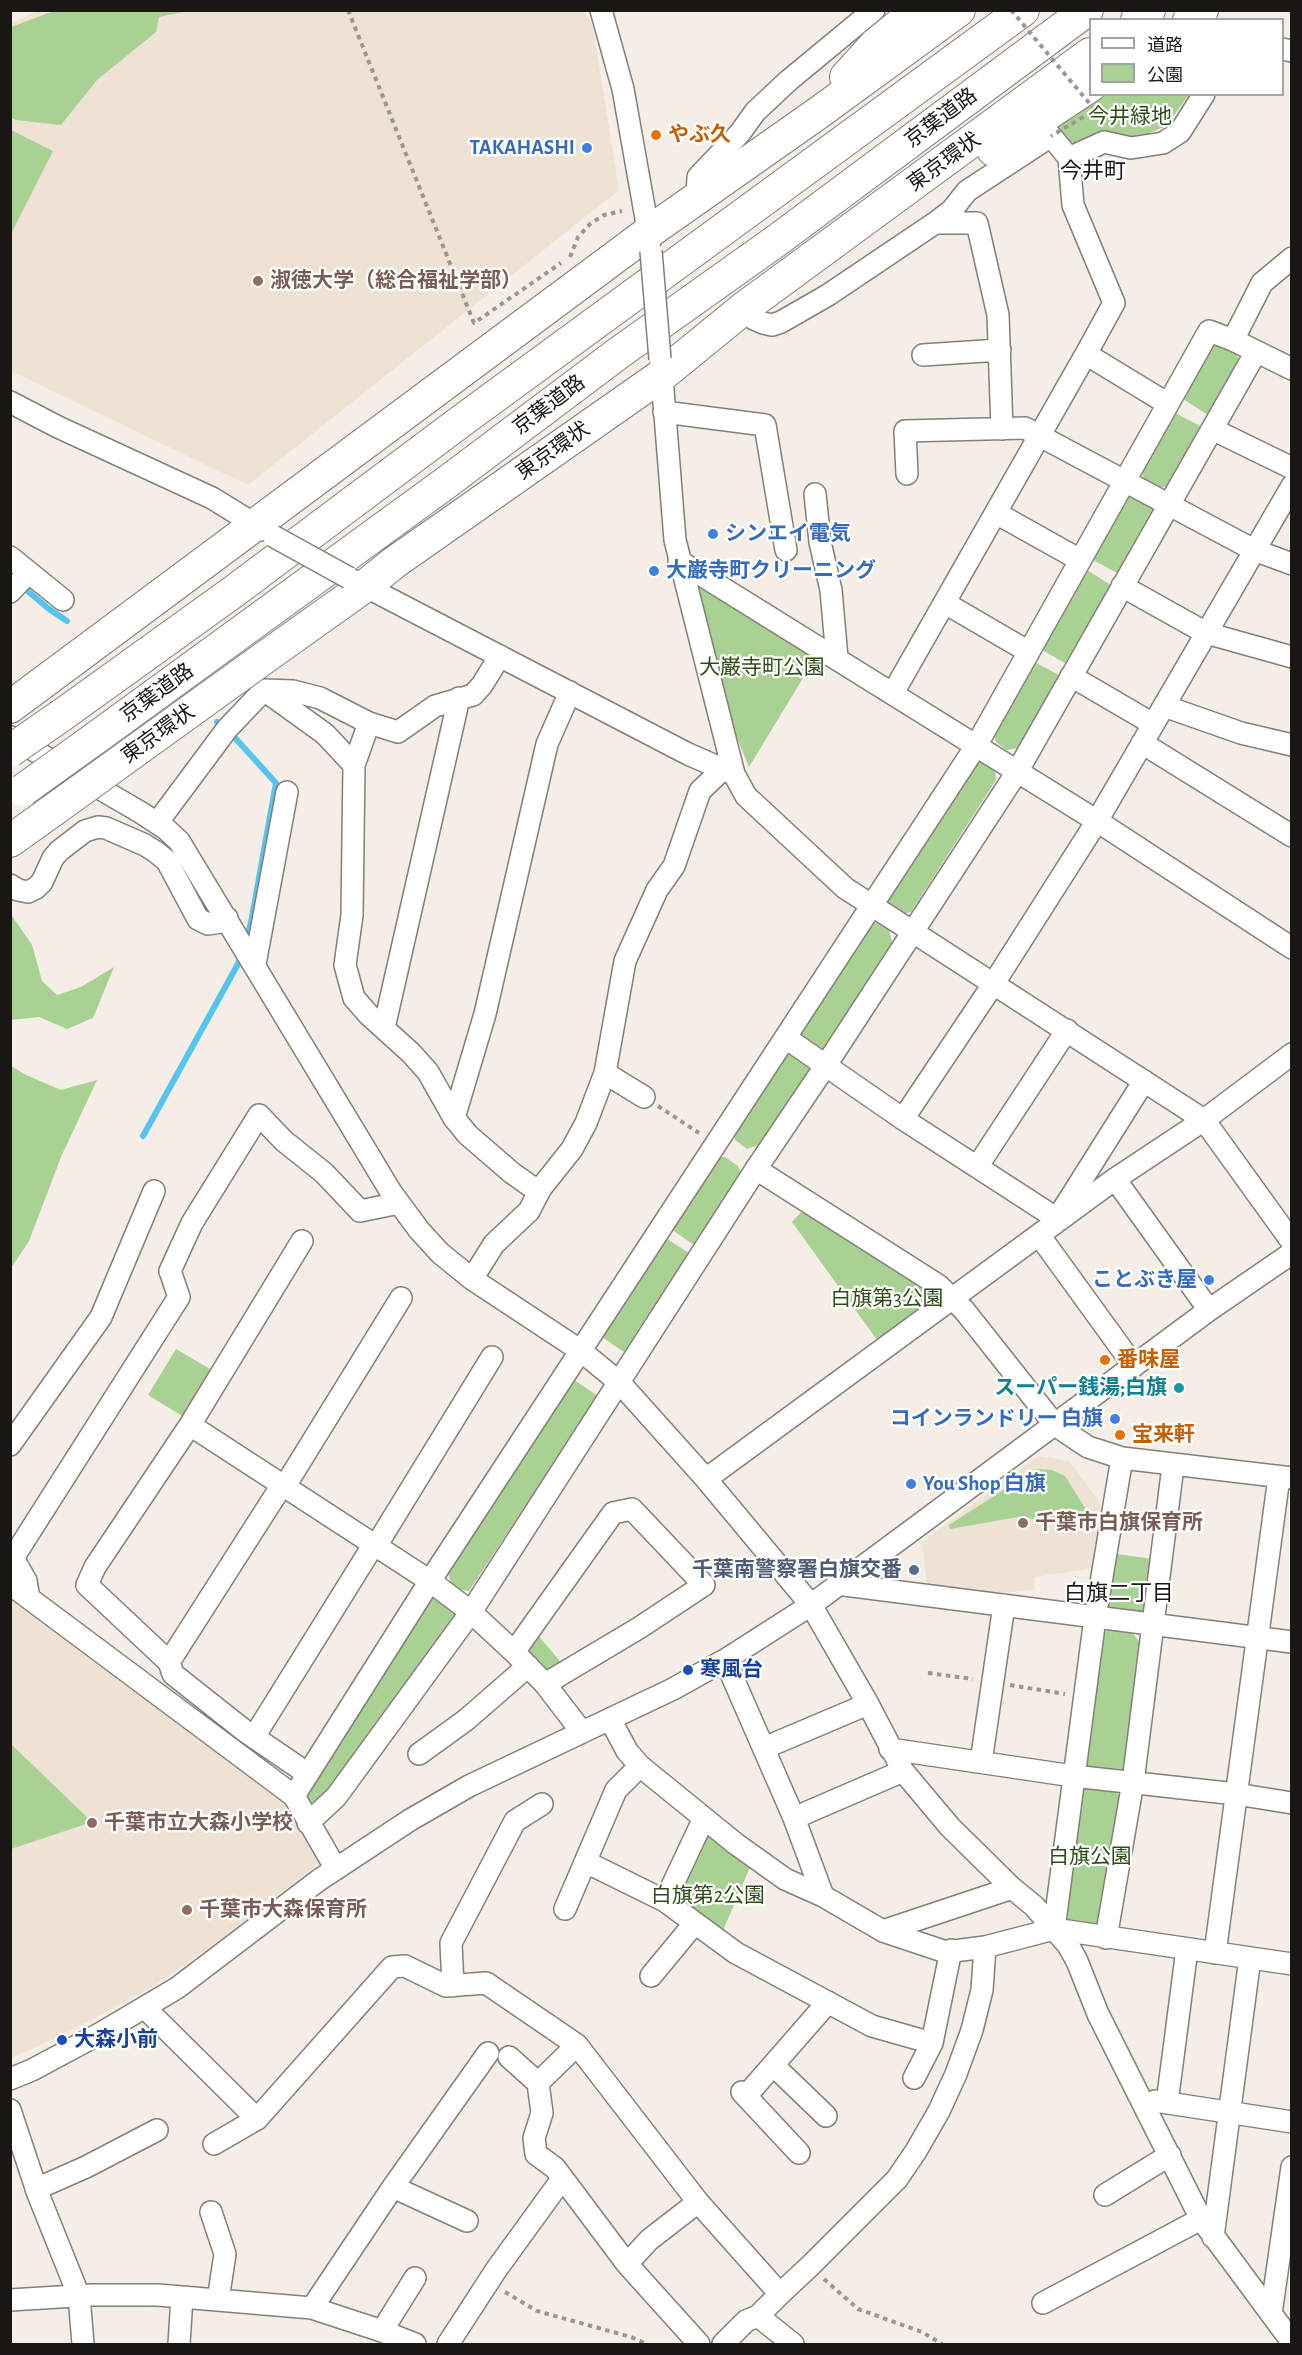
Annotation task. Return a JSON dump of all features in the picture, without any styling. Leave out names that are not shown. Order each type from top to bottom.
[{"type":"highway","points":[[821,111],[834,89],[875,45],[918,10]]},
{"type":"highway","points":[[10,707],[157,597],[264,530],[650,241],[697,198],[959,10]]},
{"type":"highway","name":"京葉道路","points":[[10,751],[233,592],[464,419],[1023,10]]},
{"type":"highway","name":"京葉道路","points":[[17,795],[620,352],[785,234],[1087,10]]},
{"type":"highway","name":"東京環状","points":[[10,841],[52,811],[260,677],[357,582],[395,562],[1089,55]]},
{"type":"highway","points":[[862,221],[891,214],[912,202],[1089,87]]},
{"type":"street","points":[[601,10],[623,89],[650,241],[675,540],[729,772],[746,796],[845,888],[1204,1120],[1292,1242]]},
{"type":"street","points":[[697,198],[698,177],[740,133],[755,112],[788,81],[874,10]]},
{"type":"street","points":[[1070,158],[1104,142],[1131,148],[1163,143],[1180,132],[1203,96]]},
{"type":"street","points":[[744,308],[754,319],[763,323],[772,325],[781,322],[828,295],[935,223],[952,210],[967,191],[1051,136],[1070,158],[1073,205],[1114,303],[893,693]]},
{"type":"street","points":[[935,223],[977,223],[998,315],[1002,429]]},
{"type":"street","points":[[1233,340],[1262,283],[1292,258]]},
{"type":"street","points":[[294,1797],[430,1581],[580,1352],[709,1139],[786,1038],[976,746],[1209,331],[1233,340],[1292,369]]},
{"type":"street","points":[[923,355],[1000,350]]},
{"type":"street","points":[[308,1823],[336,1797],[471,1612],[756,1169],[1017,772],[1256,352]]},
{"type":"street","points":[[1086,354],[1168,404]]},
{"type":"street","points":[[10,402],[58,427],[212,498],[357,582],[688,754],[729,772]]},
{"type":"street","points":[[664,412],[765,425],[786,550]]},
{"type":"street","points":[[907,474],[905,431],[1025,428],[1254,550],[1292,564]]},
{"type":"street","points":[[1212,429],[1292,468]]},
{"type":"street","points":[[903,1119],[994,983],[1097,821],[1292,486]]},
{"type":"street","points":[[815,494],[820,542],[831,590],[837,658]]},
{"type":"street","points":[[996,513],[1080,560]]},
{"type":"street","points":[[10,557],[63,600]]},
{"type":"street","points":[[679,561],[1097,821],[1292,948]]},
{"type":"street","points":[[10,592],[28,573]]},
{"type":"street","points":[[1122,586],[1206,633],[1292,657]]},
{"type":"street","points":[[945,603],[1029,652]]},
{"type":"street","points":[[260,677],[293,691],[320,698],[369,723],[398,732],[435,706],[473,695],[500,656]]},
{"type":"street","points":[[1071,676],[1153,724]]},
{"type":"street","points":[[260,677],[325,734],[354,765]]},
{"type":"street","points":[[157,823],[227,729],[260,677]]},
{"type":"street","points":[[454,1118],[485,1014],[547,744],[570,692]]},
{"type":"street","points":[[384,1028],[459,698]]},
{"type":"street","points":[[1164,706],[1241,732],[1292,745]]},
{"type":"street","points":[[369,723],[354,765],[352,915],[345,964],[354,998],[428,1072],[454,1118],[476,1143],[539,1192]]},
{"type":"street","points":[[10,737],[157,823],[179,842],[255,963],[399,1203],[430,1242],[472,1279],[580,1352],[620,1383],[705,1479],[811,1605],[868,1704],[903,1771],[950,1827],[1012,1888],[1034,1906],[1068,1945],[1077,1961],[1098,2014],[1201,2219],[1292,2342]]},
{"type":"street","points":[[1142,743],[1292,836]]},
{"type":"street","points":[[472,1279],[494,1244],[529,1210],[539,1192],[580,1136],[605,1073],[625,961],[657,890],[674,866],[700,791],[729,772]]},
{"type":"street","points":[[255,963],[286,792]]},
{"type":"street","points":[[10,885],[28,892],[36,888],[42,882],[53,858],[59,851],[85,831],[98,827],[106,828],[145,845],[167,861],[198,919],[208,924],[227,918]]},
{"type":"street","points":[[977,1167],[1067,1030]]},
{"type":"street","points":[[786,1038],[903,1119],[1059,1220]]},
{"type":"street","points":[[705,1479],[1115,1179],[1290,1059]]},
{"type":"street","points":[[605,1073],[644,1097]]},
{"type":"street","points":[[1059,1220],[1144,1081]]},
{"type":"street","points":[[29,1598],[26,1581],[13,1558],[179,1297],[170,1271],[192,1223],[259,1115],[284,1142],[324,1173],[360,1211],[399,1203]]},
{"type":"street","points":[[756,1169],[938,1285],[954,1298],[1055,1425],[1088,1448],[1122,1458],[1173,1466],[1286,1478],[1259,1638],[1215,1953]]},
{"type":"street","points":[[1115,1179],[1209,1310]]},
{"type":"street","points":[[10,1444],[101,1317],[154,1191]]},
{"type":"street","points":[[1039,1235],[1134,1366]]},
{"type":"street","points":[[302,1241],[190,1425],[95,1567],[87,1585],[169,1662],[173,1674],[254,1737],[308,1774]]},
{"type":"street","points":[[10,2079],[146,2008],[212,1963],[336,1869],[410,1820],[470,1786],[610,1719],[725,1660],[811,1605],[1209,1310],[1292,1253]]},
{"type":"street","points":[[169,1662],[401,1298]]},
{"type":"street","points":[[254,1737],[492,1357]]},
{"type":"street","points":[[190,1425],[430,1581],[471,1612],[545,1684],[582,1732]]},
{"type":"street","points":[[1054,1929],[1095,1618],[1122,1458]]},
{"type":"street","points":[[1106,1938],[1133,1782],[1173,1466]]},
{"type":"street","points":[[419,1754],[466,1720],[521,1659],[613,1513],[632,1509],[704,1585],[639,1628],[545,1684]]},
{"type":"street","points":[[10,1584],[294,1797],[336,1869]]},
{"type":"street","points":[[837,1584],[1292,1642]]},
{"type":"street","points":[[981,1762],[1004,1605]]},
{"type":"street","points":[[725,1660],[794,1818],[823,1896]]},
{"type":"street","points":[[764,1748],[868,1704]]},
{"type":"street","points":[[610,1719],[627,1751],[640,1766],[704,1818],[785,1879],[823,1896],[883,1931],[946,1952],[985,1947],[1054,1929],[1292,1964]]},
{"type":"street","points":[[890,1749],[1073,1776],[1236,1794],[1292,1803]]},
{"type":"street","points":[[565,1909],[616,1790],[640,1766]]},
{"type":"street","points":[[794,1818],[903,1771]]},
{"type":"street","points":[[453,1986],[451,1943],[515,1821],[542,1804]]},
{"type":"street","points":[[665,1901],[704,1818]]},
{"type":"street","points":[[586,1863],[665,1901],[736,1953],[872,2026],[932,2043]]},
{"type":"street","points":[[883,1931],[1012,1888]]},
{"type":"street","points":[[651,1976],[694,1924]]},
{"type":"street","points":[[723,2344],[746,2321],[758,2316],[897,2179],[916,2151],[939,2111],[972,2030],[982,1990],[985,1947]]},
{"type":"street","points":[[1167,2103],[1187,1949]]},
{"type":"street","points":[[914,2078],[932,2043],[951,1950]]},
{"type":"street","points":[[1213,2237],[1250,1958]]},
{"type":"street","points":[[214,2144],[257,2119],[392,1967],[405,1965],[446,1986],[486,1983],[577,2045],[698,2202],[780,2294]]},
{"type":"street","points":[[799,2153],[744,2094],[773,2065],[828,2002]]},
{"type":"street","points":[[146,2008],[257,2119]]},
{"type":"street","points":[[538,2084],[577,2045]]},
{"type":"street","points":[[312,2308],[393,2187],[499,2055],[538,2084],[542,2113],[534,2138],[536,2154],[555,2168],[627,2264],[699,2344]]},
{"type":"street","points":[[773,2065],[826,2116]]},
{"type":"street","points":[[1142,2099],[1292,2122]]},
{"type":"street","points":[[10,2110],[36,2189],[79,2296],[83,2344]]},
{"type":"street","points":[[36,2189],[86,2167],[157,2130]]},
{"type":"street","points":[[1106,2195],[1170,2155]]},
{"type":"street","points":[[1271,2314],[1292,2167]]},
{"type":"street","points":[[448,2344],[562,2179]]},
{"type":"street","points":[[393,2187],[467,2221]]},
{"type":"street","points":[[627,2264],[649,2240],[698,2202]]},
{"type":"street","points":[[211,2212],[225,2254],[218,2300]]},
{"type":"street","points":[[1043,2303],[1201,2219]]},
{"type":"street","points":[[382,2331],[415,2278]]},
{"type":"street","points":[[10,2300],[158,2295],[312,2308],[382,2331],[411,2344]]},
{"type":"street","points":[[179,2344],[182,2297]]},
{"type":"street","points":[[758,2316],[793,2344]]},
{"type":"path","points":[[348,10],[474,323],[572,255],[578,237],[590,224],[604,215],[622,211]]},
{"type":"path","points":[[1011,10],[1095,110],[1051,136]]},
{"type":"path","points":[[644,1097],[709,1139]]},
{"type":"path","points":[[810,2266],[858,2309],[922,2332],[942,2344]]},
{"type":"path","points":[[489,2283],[537,2310],[631,2337],[647,2344]]},
{"type":"shaded area","name":"淑徳大学（総合福祉学部）","points":[[40,10],[584,11],[593,27],[619,190],[248,485],[11,371],[10,24]]},
{"type":"shaded area","name":"千葉市白旗保育所","points":[[1038,1456],[1069,1461],[1101,1504],[1094,1568],[1035,1577],[1034,1590],[997,1593],[927,1584],[922,1542]]},
{"type":"shaded area","name":"千葉市立大森小学校","points":[[10,1590],[282,1797],[325,1859],[211,1946],[154,1986],[63,2035],[11,2058]]},
{"type":"green space","points":[[54,11],[187,11],[159,17],[156,32],[97,80],[61,125],[11,118],[11,27]]},
{"type":"green space","name":"今井緑地","points":[[1097,96],[1188,96],[1166,126],[1131,141],[1078,146],[1067,142],[1052,126]]},
{"type":"green space","points":[[11,130],[53,151],[11,234]]},
{"type":"green space","points":[[1220,344],[1236,352],[1239,360],[1208,415],[1183,399],[1214,345]]},
{"type":"green space","points":[[1175,413],[1200,426],[1168,486],[1159,488],[1144,479],[1142,473]]},
{"type":"green space","points":[[1135,494],[1150,502],[1153,509],[1117,573],[1093,560],[1128,498]]},
{"type":"green space","points":[[1087,570],[1111,585],[1065,663],[1042,650]]},
{"type":"green space","name":"大巌寺町公園","points":[[703,584],[817,655],[749,767],[736,735],[697,589]]},
{"type":"green space","points":[[1036,663],[1059,675],[1019,748],[1006,750],[996,742],[993,733]]},
{"type":"green space","points":[[984,761],[995,767],[996,780],[911,912],[898,915],[888,907],[887,897],[971,764]]},
{"type":"green space","points":[[10,913],[32,945],[42,981],[57,995],[81,987],[114,967],[93,1018],[67,1029],[39,1017],[11,1020]]},
{"type":"green space","points":[[878,923],[889,930],[892,942],[821,1051],[798,1034],[867,924]]},
{"type":"green space","points":[[789,1048],[813,1064],[759,1145],[747,1149],[735,1140],[734,1132]]},
{"type":"green space","points":[[11,1066],[61,1090],[97,1080],[61,1157],[29,1241],[11,1268]]},
{"type":"green space","points":[[718,1157],[725,1157],[738,1166],[741,1174],[694,1245],[671,1229]]},
{"type":"green space","name":"白旗第3公園","points":[[804,1209],[931,1290],[935,1305],[880,1344],[792,1222]]},
{"type":"green space","points":[[664,1237],[689,1253],[624,1352],[599,1335]]},
{"type":"green space","points":[[176,1349],[215,1372],[187,1419],[148,1395]]},
{"type":"green space","points":[[574,1380],[598,1396],[469,1591],[461,1590],[451,1583],[448,1573]]},
{"type":"green space","points":[[1036,1469],[1052,1470],[1065,1476],[1090,1516],[1040,1522],[1024,1516],[950,1529],[949,1525]]},
{"type":"green space","points":[[1111,1553],[1152,1559],[1145,1608],[1134,1617],[1113,1613],[1104,1603]]},
{"type":"green space","points":[[435,1595],[461,1618],[319,1802],[310,1803],[304,1798],[305,1792]]},
{"type":"green space","points":[[1111,1628],[1131,1631],[1141,1644],[1123,1769],[1114,1777],[1090,1774],[1082,1764],[1099,1636]]},
{"type":"green space","points":[[537,1634],[564,1666],[550,1676],[526,1651]]},
{"type":"green space","points":[[11,1744],[92,1822],[11,1849]]},
{"type":"green space","name":"白旗公園","points":[[1089,1784],[1113,1787],[1120,1797],[1101,1929],[1070,1925],[1060,1916],[1078,1792]]},
{"type":"green space","name":"白旗第2公園","points":[[709,1828],[753,1860],[719,1940],[674,1905]]},
{"type":"waterway","points":[[10,576],[67,621]]},
{"type":"waterway","points":[[217,722],[227,729],[276,783],[251,923],[245,942]]},
{"type":"waterway","points":[[143,1136],[238,964],[241,954]]},
{"type":"place","name":"やぶ久","points":[[656,135]]},
{"type":"place","name":"TAKAHASHI","points":[[587,148]]},
{"type":"place","name":"淑徳大学（総合福祉学部）","points":[[258,281]]},
{"type":"place","name":"シンエイ電気","points":[[713,534]]},
{"type":"place","name":"大巌寺町クリーニング","points":[[654,571]]},
{"type":"place","name":"ことぶき屋","points":[[1209,1280]]},
{"type":"place","name":"番味屋","points":[[1105,1360]]},
{"type":"place","name":"スーパー銭湯;白旗","points":[[1179,1388]]},
{"type":"place","name":"コインランドリー 白旗","points":[[1115,1419]]},
{"type":"place","name":"宝来軒","points":[[1120,1435]]},
{"type":"place","name":"You Shop 白旗","points":[[911,1484]]},
{"type":"place","name":"千葉市白旗保育所","points":[[1023,1523]]},
{"type":"place","name":"千葉南警察署白旗交番","points":[[914,1570]]},
{"type":"place","name":"寒風台","points":[[688,1670]]},
{"type":"place","name":"千葉市立大森小学校","points":[[92,1823]]},
{"type":"place","name":"千葉市大森保育所","points":[[187,1910]]},
{"type":"place","name":"大森小前","points":[[62,2040]]},
{"type":"district","name":"今井町","points":[[1093,171]]},
{"type":"district","name":"白旗二丁目","points":[[1119,1593]]}]
